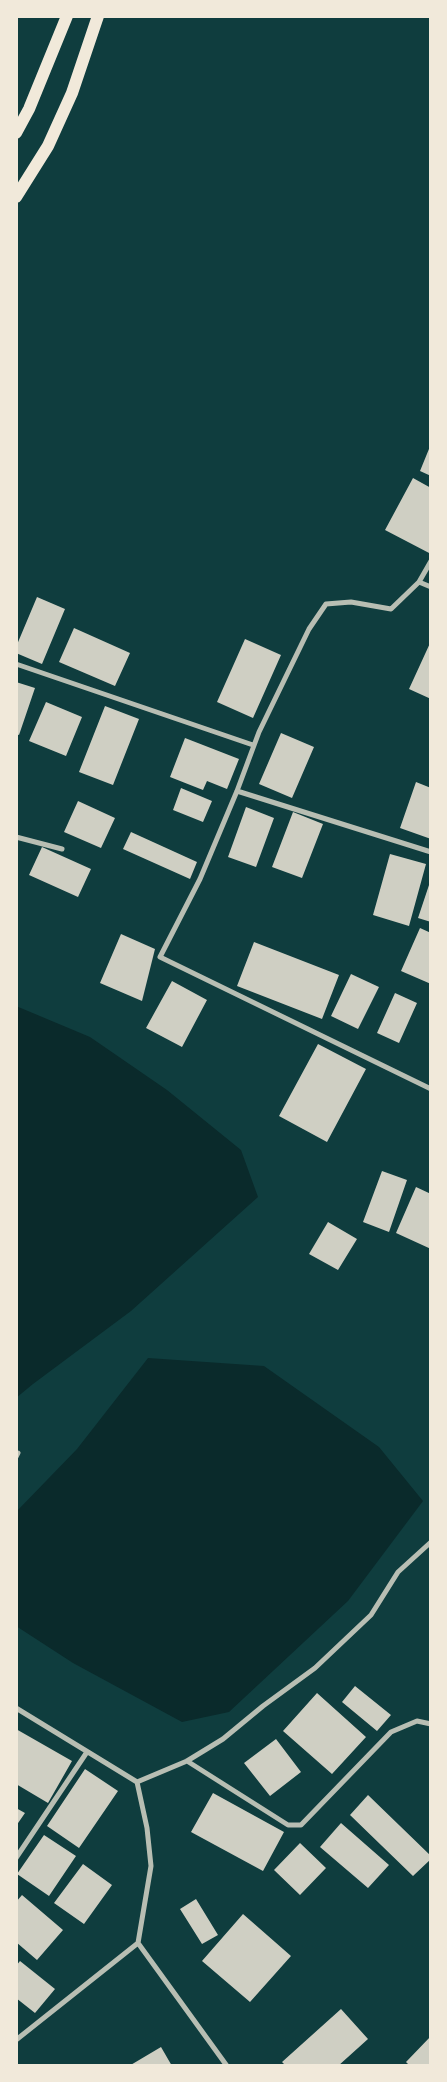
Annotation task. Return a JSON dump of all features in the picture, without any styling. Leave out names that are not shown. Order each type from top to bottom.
[{"type":"main road","points":[[16,133],[29,109],[68,16]]},
{"type":"main road","points":[[16,197],[48,146],[72,94],[98,16]]},
{"type":"street","points":[[431,560],[419,582],[391,609],[351,602],[326,604],[309,628],[254,746],[200,879],[160,957],[431,1089]]},
{"type":"street","points":[[419,582],[431,587]]},
{"type":"street","points":[[16,664],[254,746]]},
{"type":"street","points":[[237,791],[431,852]]},
{"type":"street","points":[[16,837],[62,849]]},
{"type":"street","points":[[137,1782],[186,1761],[223,1739],[262,1706],[315,1668],[371,1615],[398,1572],[431,1542]]},
{"type":"street","points":[[16,1708],[137,1782],[147,1828],[152,1866],[138,1944],[16,2040]]},
{"type":"street","points":[[186,1761],[288,1825],[302,1825],[391,1732],[417,1721],[431,1724]]},
{"type":"street","points":[[16,1858],[86,1752]]},
{"type":"street","points":[[138,1944],[227,2066]]},
{"type":"water","points":[[16,1006],[90,1037],[167,1090],[241,1150],[258,1197],[131,1311],[16,1398]]},
{"type":"water","points":[[148,1358],[264,1366],[379,1447],[423,1501],[348,1601],[229,1712],[182,1722],[73,1663],[16,1626],[16,1512],[77,1449]]},
{"type":"building","points":[[431,444],[431,476],[420,471]]},
{"type":"building","points":[[413,478],[431,488],[431,554],[385,530]]},
{"type":"building","points":[[37,597],[65,609],[42,664],[16,653],[16,647]]},
{"type":"building","points":[[74,628],[130,653],[115,686],[59,662]]},
{"type":"building","points":[[245,639],[281,655],[253,718],[217,702]]},
{"type":"building","points":[[431,641],[431,699],[409,689]]},
{"type":"building","points":[[16,682],[35,688],[19,735],[16,734]]},
{"type":"building","points":[[46,702],[82,717],[66,756],[29,741]]},
{"type":"building","points":[[105,706],[139,719],[113,785],[79,772]]},
{"type":"building","points":[[281,733],[314,747],[292,798],[259,784]]},
{"type":"building","points":[[185,738],[239,759],[227,789],[207,781],[203,790],[170,777]]},
{"type":"building","points":[[416,782],[431,788],[431,839],[400,828]]},
{"type":"building","points":[[181,788],[212,801],[203,822],[173,810]]},
{"type":"building","points":[[78,801],[115,818],[101,848],[64,832]]},
{"type":"building","points":[[246,807],[274,818],[256,867],[228,857]]},
{"type":"building","points":[[293,812],[323,824],[302,878],[272,867]]},
{"type":"building","points":[[131,832],[197,862],[190,879],[123,849]]},
{"type":"building","points":[[42,847],[91,869],[78,897],[29,875]]},
{"type":"building","points":[[390,854],[426,864],[409,926],[373,915]]},
{"type":"building","points":[[431,882],[431,922],[418,918]]},
{"type":"building","points":[[420,928],[431,933],[431,984],[401,971]]},
{"type":"building","points":[[121,934],[155,949],[142,1001],[100,983]]},
{"type":"building","points":[[254,942],[339,975],[322,1019],[237,986]]},
{"type":"building","points":[[351,974],[379,987],[358,1029],[331,1016]]},
{"type":"building","points":[[172,981],[207,1000],[182,1047],[146,1028]]},
{"type":"building","points":[[395,993],[417,1003],[399,1043],[377,1033]]},
{"type":"building","points":[[318,1044],[366,1069],[327,1142],[279,1116]]},
{"type":"building","points":[[382,1171],[407,1180],[389,1232],[363,1222]]},
{"type":"building","points":[[416,1187],[431,1194],[431,1249],[396,1233]]},
{"type":"building","points":[[328,1222],[357,1239],[338,1270],[309,1254]]},
{"type":"building","points":[[355,1686],[391,1715],[377,1731],[342,1702]]},
{"type":"building","points":[[317,1693],[366,1737],[332,1774],[283,1731]]},
{"type":"building","points":[[16,1729],[72,1761],[48,1803],[16,1784]]},
{"type":"building","points":[[276,1739],[301,1772],[270,1796],[244,1763]]},
{"type":"building","points":[[85,1769],[118,1791],[79,1848],[47,1826]]},
{"type":"building","points":[[213,1793],[284,1832],[263,1871],[191,1832]]},
{"type":"building","points":[[368,1795],[431,1856],[431,1859],[413,1876],[350,1815]]},
{"type":"building","points":[[16,1808],[25,1813],[16,1826]]},
{"type":"building","points":[[341,1823],[389,1865],[368,1888],[320,1847]]},
{"type":"building","points":[[44,1835],[76,1856],[49,1896],[17,1874]]},
{"type":"building","points":[[300,1843],[326,1868],[300,1895],[274,1870]]},
{"type":"building","points":[[83,1864],[112,1885],[84,1924],[54,1903]]},
{"type":"building","points":[[22,1895],[63,1930],[37,1960],[16,1942],[16,1902]]},
{"type":"building","points":[[196,1899],[218,1935],[202,1944],[180,1909]]},
{"type":"building","points":[[243,1914],[291,1956],[250,2002],[202,1961]]},
{"type":"building","points":[[20,1961],[55,1989],[35,2013],[16,1998],[16,1966]]},
{"type":"building","points":[[341,2009],[368,2039],[338,2066],[286,2066],[282,2062]]},
{"type":"building","points":[[431,2036],[431,2066],[410,2066],[406,2062]]},
{"type":"building","points":[[161,2047],[172,2066],[129,2066]]}]
